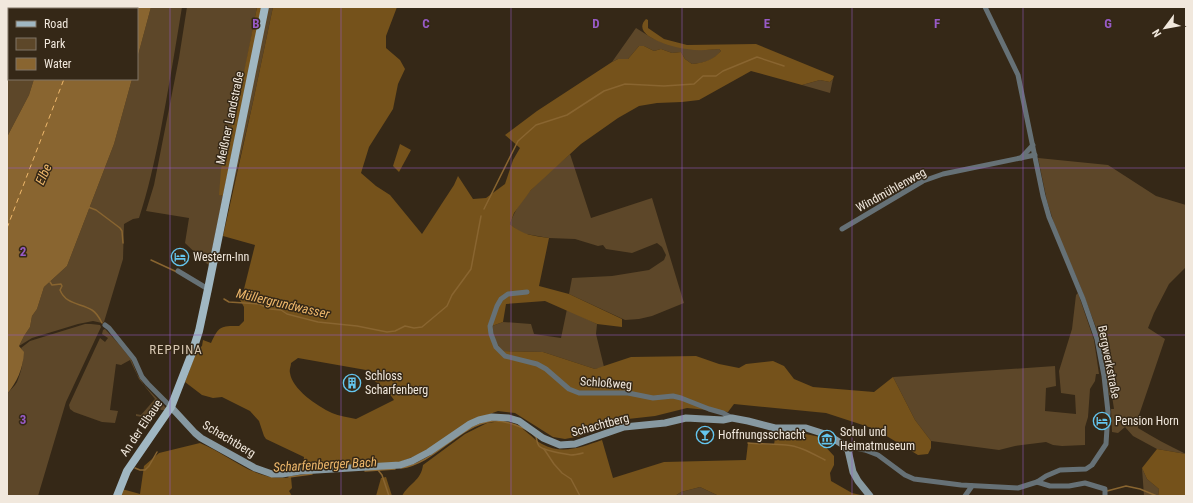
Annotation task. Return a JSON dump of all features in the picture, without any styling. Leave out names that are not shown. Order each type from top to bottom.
[{"type":"main road","name":"Meißner Landstraße","points":[[218,233],[264,7]]},
{"type":"main road","name":"An der Elbaue","points":[[117,496],[127,471],[169,410],[192,353],[199,331],[218,233]]},
{"type":"street","points":[[985,7],[1018,75],[1035,155]]},
{"type":"street","points":[[1021,158],[1033,145]]},
{"type":"street","name":"Windmühlenweg","points":[[842,229],[923,181],[943,174],[1035,155]]},
{"type":"street","name":"Bergwerkstraße","points":[[848,450],[855,448],[878,455],[905,475],[914,479],[972,486],[1018,488],[1037,482],[1060,470],[1086,468],[1092,466],[1106,444],[1108,412],[1104,376],[1097,339],[1083,299],[1049,217],[1042,196],[1035,155]]},
{"type":"street","points":[[178,271],[208,289]]},
{"type":"street","name":"Schloßweg","points":[[527,292],[508,294],[501,299],[490,326],[490,334],[496,347],[505,356],[537,364],[546,369],[569,390],[579,392],[628,393],[653,398],[673,396],[723,413],[732,418]]},
{"type":"street","points":[[105,325],[113,332],[134,359],[142,377],[169,410]]},
{"type":"street","name":"Schachtberg","points":[[169,410],[201,438],[255,468],[277,474],[404,464],[429,452],[470,424],[492,417],[519,420],[543,438],[560,445],[575,444],[624,427],[665,423],[686,418],[723,420],[732,418],[775,428],[806,428],[822,432],[842,444],[848,450]]},
{"type":"street","points":[[848,450],[853,472],[870,496]]},
{"type":"street","points":[[1037,482],[1050,486],[1092,485],[1105,490],[1105,496]]},
{"type":"street","points":[[965,496],[972,486]]},
{"type":"green space","points":[[7,7],[47,7],[8,8],[8,80],[34,80],[29,95],[7,137]]},
{"type":"green space","points":[[151,7],[182,7],[163,118],[151,177],[139,218],[133,219],[124,224],[123,259],[104,322],[93,321],[78,324],[32,338],[19,346],[30,327],[32,316],[37,309],[44,287],[67,266],[114,144],[132,80],[138,80],[138,55]]},
{"type":"green space","points":[[187,7],[257,7],[209,265],[185,243],[189,218],[146,211],[154,185],[179,58]]},
{"type":"green space","points":[[268,7],[273,7],[253,102],[220,244]]},
{"type":"green space","points":[[636,28],[652,38],[664,43],[708,50],[719,49],[721,51],[708,61],[692,64],[685,59],[681,52],[672,53],[661,49],[654,51],[644,46],[639,46],[628,59],[618,59],[612,62]]},
{"type":"green space","points":[[833,79],[830,93],[802,85],[820,80],[830,82]]},
{"type":"green space","points":[[570,154],[591,218],[652,198],[684,303],[652,316],[625,320],[569,294],[572,278],[612,276],[649,270],[664,260],[666,255],[662,247],[657,243],[632,253],[606,249],[603,245],[598,246],[575,239],[549,238],[520,233],[510,224],[520,203],[544,177]]},
{"type":"green space","points":[[1038,158],[1108,165],[1156,196],[1186,205],[1186,267],[1169,284],[1148,328],[1165,339],[1139,415],[1138,428],[1186,454],[1157,449],[1133,436],[1125,427],[1118,433],[1112,432],[1111,409],[1114,409],[1112,396],[1109,395],[1102,343],[1079,283],[1057,233],[1047,201]]},
{"type":"green space","points":[[1078,293],[1094,340],[1099,374],[1096,374],[1095,381],[1090,389],[1088,417],[1085,427],[1085,445],[1062,446],[1053,445],[1046,442],[1015,446],[999,450],[931,441],[915,420],[893,377],[1055,366],[1056,386],[1046,388],[1045,411],[1076,414],[1075,395],[1061,393],[1059,371],[1072,329],[1076,295]]},
{"type":"green space","points":[[567,309],[597,324],[596,334],[604,367],[595,369],[543,352],[502,351],[495,339],[492,326],[503,322],[531,324],[534,334],[561,338]]},
{"type":"green space","points":[[85,324],[100,325],[101,327],[66,402],[38,496],[7,496],[7,394],[16,384],[20,374],[23,359],[21,348],[30,341]]},
{"type":"green space","points":[[105,329],[131,359],[137,374],[144,385],[166,408],[165,410],[161,410],[159,408],[149,418],[136,416],[136,414],[141,415],[155,399],[139,379],[130,360],[121,365],[116,364],[110,410],[118,411],[115,423],[102,422],[74,412],[70,409],[69,405],[100,338],[105,342],[108,338],[102,334],[103,330]]},
{"type":"green space","points":[[1142,468],[1147,479],[1159,489],[1158,496],[1144,496]]},
{"type":"green space","points":[[700,487],[719,496],[675,496],[681,492]]},
{"type":"shaded area","points":[[257,7],[262,7],[223,196],[219,195],[221,169],[238,102]]},
{"type":"shaded area","points":[[273,7],[397,7],[386,36],[386,48],[400,60],[405,69],[398,84],[393,109],[369,147],[361,173],[376,186],[390,195],[422,234],[454,185],[458,176],[473,199],[486,198],[505,184],[513,160],[520,148],[505,135],[537,111],[612,62],[618,59],[628,59],[639,46],[644,46],[654,51],[661,49],[672,53],[681,52],[685,59],[692,64],[700,63],[715,57],[721,51],[719,49],[691,50],[664,44],[648,36],[644,31],[642,25],[646,19],[648,20],[648,28],[664,39],[687,45],[756,44],[834,76],[830,82],[820,80],[802,85],[751,71],[699,100],[639,106],[618,118],[581,144],[531,190],[514,213],[510,224],[524,233],[549,238],[539,286],[569,294],[622,319],[622,327],[597,324],[545,301],[506,304],[503,322],[492,326],[493,333],[496,342],[502,351],[543,352],[595,369],[631,357],[696,356],[719,364],[739,368],[746,364],[773,361],[784,366],[794,379],[813,387],[874,392],[893,377],[915,420],[931,441],[931,448],[928,454],[918,455],[875,429],[826,413],[734,404],[728,412],[687,408],[655,416],[619,420],[581,436],[565,439],[553,437],[515,413],[498,411],[479,418],[420,454],[400,462],[304,469],[304,457],[266,439],[259,421],[250,411],[222,397],[213,398],[202,395],[185,382],[197,350],[202,346],[203,340],[211,343],[218,330],[221,328],[228,326],[239,326],[244,321],[244,307],[239,298],[243,293],[255,245],[223,236]],"holes":[[[298,358],[366,370],[366,375],[386,389],[394,400],[356,419],[332,413],[319,406],[300,391],[295,385],[290,373],[291,363]]]},
{"type":"shaded area","points":[[400,144],[411,150],[399,172],[393,166]]},
{"type":"shaded area","points":[[502,421],[517,425],[542,444],[557,449],[572,449],[602,440],[613,478],[664,462],[746,460],[748,443],[774,445],[776,431],[801,433],[820,437],[821,442],[834,456],[834,465],[830,473],[831,481],[852,493],[865,496],[719,496],[700,487],[681,492],[675,496],[402,496],[420,475],[423,465],[465,434],[487,423]]},
{"type":"shaded area","points":[[200,443],[255,472],[278,478],[291,477],[292,488],[289,491],[292,496],[121,496],[122,489],[140,494],[144,466],[159,453]]},
{"type":"shaded area","points":[[1157,449],[1186,454],[1186,496],[1158,496],[1159,489],[1147,479],[1142,468]]},
{"type":"shaded area","points":[[386,477],[392,496],[376,496],[381,478]]},
{"type":"water","points":[[151,7],[138,55],[138,8],[46,8]]},
{"type":"water","name":"Elbe","points":[[34,80],[132,80],[114,144],[67,266],[44,287],[37,309],[32,316],[30,327],[19,346],[24,352],[21,370],[17,380],[7,394],[7,137],[29,95]]},
{"type":"waterway","name":"Müllergrundwasser","points":[[484,209],[518,141],[536,125],[567,115],[604,91],[625,84],[664,86],[694,84],[703,76],[716,76],[723,71],[757,57],[784,66]]},
{"type":"waterway","name":"Müllergrundwasser","points":[[88,207],[96,210],[120,228],[122,231],[123,243]]},
{"type":"waterway","name":"Müllergrundwasser","points":[[224,299],[229,302],[259,304],[270,309],[281,310],[287,314],[318,322],[357,326],[387,332],[395,331],[405,326],[414,328],[422,327],[447,306],[452,295],[471,269],[481,216]]},
{"type":"waterway","name":"Müllergrundwasser","points":[[151,260],[177,272]]},
{"type":"waterway","name":"Scharfenberger Bach","points":[[50,282],[52,285],[61,284],[62,286],[60,290],[66,298],[92,310],[97,314],[102,323]]},
{"type":"waterway","name":"Scharfenberger Bach","points":[[401,468],[414,465],[425,459],[469,429],[480,424],[493,421],[510,423],[528,431],[536,437],[537,443],[544,449],[571,455],[583,453]]},
{"type":"waterway","name":"Scharfenberger Bach","points":[[748,443],[796,447],[825,460]]},
{"type":"waterway","points":[[544,449],[562,473],[571,479],[580,496]]},
{"type":"waterway","points":[[135,468],[145,470],[157,452]]},
{"type":"waterway","name":"Scharfenberger Bach","points":[[365,471],[395,469]]},
{"type":"waterway","points":[[378,470],[382,475],[389,496]]},
{"type":"waterway","name":"Scharfenberger Bach","points":[[289,477],[312,474]]},
{"type":"waterway","points":[[1107,491],[1126,486],[1140,489],[1157,496]]},
{"type":"ferry route","points":[[7,228],[64,80]]},
{"type":"place","name":"Western-Inn","points":[[180,257]]},
{"type":"place","name":"Schloss Scharfenberg","points":[[352,383]]},
{"type":"place","name":"Pension Horn","points":[[1102,421]]},
{"type":"place","name":"Hoffnungsschacht","points":[[705,435]]},
{"type":"place","name":"Schul und Heimatmuseum","points":[[827,439]]},
{"type":"district","name":"REPPINA","points":[[176,349]]}]
